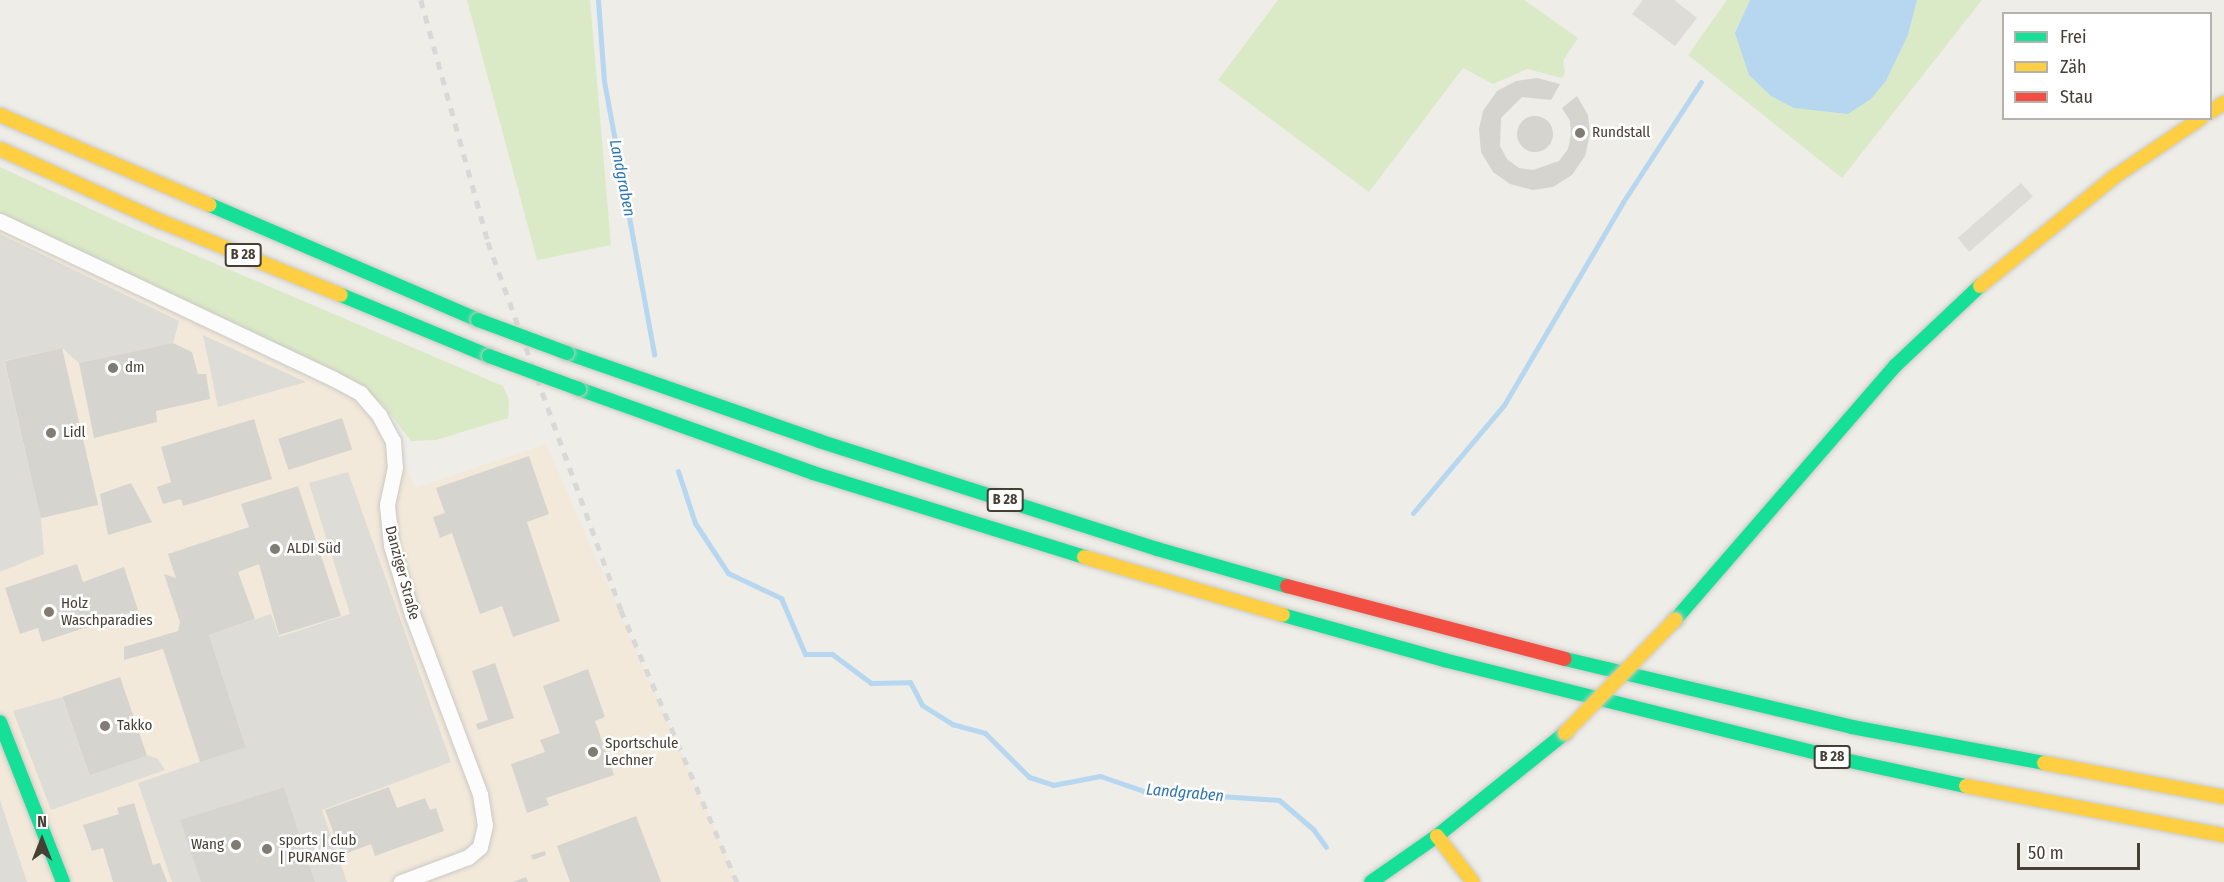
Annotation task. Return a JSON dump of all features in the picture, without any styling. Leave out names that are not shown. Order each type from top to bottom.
[{"type":"main road","name":"B 28","points":[[0,115],[478,320],[819,441],[1157,549],[1448,630],[1852,727],[2224,797]]},
{"type":"main road","points":[[1371,882],[1437,836],[1564,733],[1675,620],[1895,366],[1980,286],[2114,177],[2198,120]]},
{"type":"main road","name":"B 28","points":[[0,149],[162,222],[489,356],[813,473],[1139,574],[1444,660],[1836,758],[2038,802],[2224,835]]},
{"type":"main road","points":[[0,722],[63,882]]},
{"type":"main road","points":[[1437,836],[1473,882]]},
{"type":"street","name":"Danziger Straße","points":[[0,221],[334,379],[360,393],[380,415],[393,441],[395,467],[387,505],[391,545],[412,614],[480,794],[485,825],[480,847],[468,857],[401,882]]},
{"type":"shaded area","points":[[1643,0],[1674,0],[1697,18],[1675,46],[1632,14]]},
{"type":"shaded area","points":[[2021,183],[2033,197],[1969,252],[1958,238]]},
{"type":"shaded area","points":[[0,222],[360,393],[393,441],[415,488],[546,444],[738,882],[0,882]]},
{"type":"shaded area","name":"Lidl","points":[[0,234],[179,321],[173,343],[79,363],[62,348],[4,361],[41,519],[44,554],[0,572]]},
{"type":"shaded area","points":[[203,335],[306,382],[218,407]]},
{"type":"shaded area","points":[[348,472],[451,762],[322,810],[347,882],[315,882],[284,787],[181,820],[201,882],[172,882],[138,783],[246,746],[209,635],[271,614],[279,637],[350,614],[309,483]]},
{"type":"shaded area","points":[[62,697],[89,775],[147,755],[158,759],[165,770],[51,810],[13,711]]},
{"type":"shaded area","points":[[0,800],[27,882],[0,882]]},
{"type":"green space","points":[[467,0],[590,0],[611,245],[537,260]]},
{"type":"green space","points":[[1278,0],[1524,0],[1578,38],[1563,61],[1565,73],[1562,78],[1527,69],[1493,84],[1463,68],[1369,192],[1218,80]]},
{"type":"green space","points":[[1727,0],[1750,0],[1735,33],[1886,81],[1908,35],[1917,0],[1982,0],[1842,178],[1688,55]]},
{"type":"green space","points":[[0,167],[134,229],[503,386],[509,400],[508,418],[436,440],[411,441],[384,406],[361,388],[0,217]]},
{"type":"water","points":[[1750,0],[1917,0],[1908,35],[1886,81],[1871,99],[1848,114],[1794,108],[1771,96],[1749,75],[1735,33]]},
{"type":"building","name":"Rundstall","points":[[1537,78],[1560,84],[1551,100],[1522,97],[1501,118],[1500,146],[1507,159],[1519,168],[1533,170],[1559,161],[1568,149],[1571,135],[1570,121],[1562,108],[1577,96],[1588,115],[1590,134],[1585,156],[1572,175],[1553,187],[1533,190],[1510,184],[1493,172],[1481,152],[1479,129],[1483,111],[1497,91],[1516,81]]},
{"type":"building","points":[[1535,116],[1548,121],[1553,134],[1548,147],[1535,152],[1522,147],[1517,134],[1522,121]]},
{"type":"building","points":[[173,343],[192,352],[198,374],[206,374],[210,399],[156,411],[157,422],[94,438],[79,363]]},
{"type":"building","name":"Lidl","points":[[62,348],[98,505],[41,518],[5,361]]},
{"type":"building","points":[[342,418],[352,449],[288,470],[278,439]]},
{"type":"building","points":[[254,419],[272,479],[183,506],[181,499],[163,504],[157,487],[171,482],[161,447]]},
{"type":"building","points":[[529,456],[549,514],[527,522],[560,621],[513,637],[502,606],[480,614],[452,533],[440,538],[433,517],[445,513],[436,488]]},
{"type":"building","points":[[131,483],[152,522],[108,535],[100,494]]},
{"type":"building","points":[[298,486],[341,616],[279,635],[259,564],[238,572],[255,619],[209,635],[246,747],[200,762],[163,649],[124,660],[124,647],[178,631],[180,622],[164,574],[176,578],[168,554],[249,527],[241,504]]},
{"type":"building","name":"Holz Waschparadies","points":[[77,564],[83,582],[124,567],[138,610],[42,642],[38,628],[20,634],[5,588]]},
{"type":"building","points":[[495,663],[514,718],[478,730],[476,724],[488,720],[472,671]]},
{"type":"building","points":[[588,669],[605,717],[595,721],[614,775],[546,798],[549,805],[527,813],[511,764],[545,752],[540,740],[560,733],[543,686]]},
{"type":"building","name":"Takko","points":[[120,677],[147,755],[89,775],[62,697]]},
{"type":"building","points":[[284,787],[315,882],[201,882],[180,820]]},
{"type":"building","points":[[389,787],[397,808],[425,798],[430,810],[436,808],[444,831],[375,856],[371,844],[342,855],[325,810]]},
{"type":"building","points":[[134,803],[153,865],[160,863],[167,882],[113,882],[103,848],[92,851],[83,825],[119,814],[117,808]]},
{"type":"building","points":[[636,816],[661,882],[570,882],[557,846]]},
{"type":"building","points":[[545,851],[546,855],[533,860],[531,855]]},
{"type":"building","points":[[526,877],[528,882],[513,882]]},
{"type":"waterway","name":"Landgraben","points":[[598,0],[604,81],[654,354]]},
{"type":"waterway","points":[[1413,513],[1504,405],[1623,202],[1701,82]]},
{"type":"waterway","name":"Landgraben","points":[[678,471],[695,523],[728,573],[781,598],[805,654],[832,654],[871,683],[910,682],[922,705],[952,724],[985,733],[1029,777],[1053,785],[1100,776],[1144,791],[1279,800],[1313,829],[1326,847]]},
{"type":"railway","points":[[421,0],[488,242],[621,610],[737,882]]},
{"type":"traffic: fast","points":[[210,205],[478,320]]},
{"type":"traffic: fast","points":[[1675,620],[1895,366],[1980,286]]},
{"type":"traffic: fast","points":[[341,295],[489,356]]},
{"type":"traffic: fast","points":[[478,320],[567,353]]},
{"type":"traffic: fast","points":[[567,353],[819,441],[1157,549],[1287,586]]},
{"type":"traffic: fast","points":[[489,356],[579,389]]},
{"type":"traffic: fast","points":[[579,389],[813,473],[1084,557]]},
{"type":"traffic: fast","points":[[1283,615],[1444,660],[1836,758],[1966,786]]},
{"type":"traffic: fast","points":[[1565,659],[1852,727],[2044,763]]},
{"type":"traffic: fast","points":[[0,722],[63,882]]},
{"type":"traffic: fast","points":[[1371,882],[1437,836],[1565,733]]},
{"type":"traffic: slow","points":[[2212,111],[2224,103]]},
{"type":"traffic: slow","points":[[0,115],[210,205]]},
{"type":"traffic: slow","points":[[1980,286],[2114,177],[2198,120]]},
{"type":"traffic: slow","points":[[0,149],[162,222],[341,295]]},
{"type":"traffic: slow","points":[[1084,557],[1283,615]]},
{"type":"traffic: slow","points":[[1565,733],[1675,620]]},
{"type":"traffic: slow","points":[[2044,763],[2224,797]]},
{"type":"traffic: slow","points":[[1966,786],[2224,835]]},
{"type":"traffic: slow","points":[[1437,836],[1473,882]]},
{"type":"traffic: jam","points":[[1287,586],[1565,659]]},
{"type":"place","name":"Rundstall","points":[[1580,133]]},
{"type":"place","name":"dm","points":[[113,368]]},
{"type":"place","name":"Lidl","points":[[51,433]]},
{"type":"place","name":"ALDI Süd","points":[[275,549]]},
{"type":"place","name":"Holz Waschparadies","points":[[49,612]]},
{"type":"place","name":"Takko","points":[[105,726]]},
{"type":"place","name":"Sportschule Lechner","points":[[593,752]]},
{"type":"place","name":"Wang","points":[[236,845]]},
{"type":"place","name":"sports | club | PURANGE","points":[[267,849]]}]
